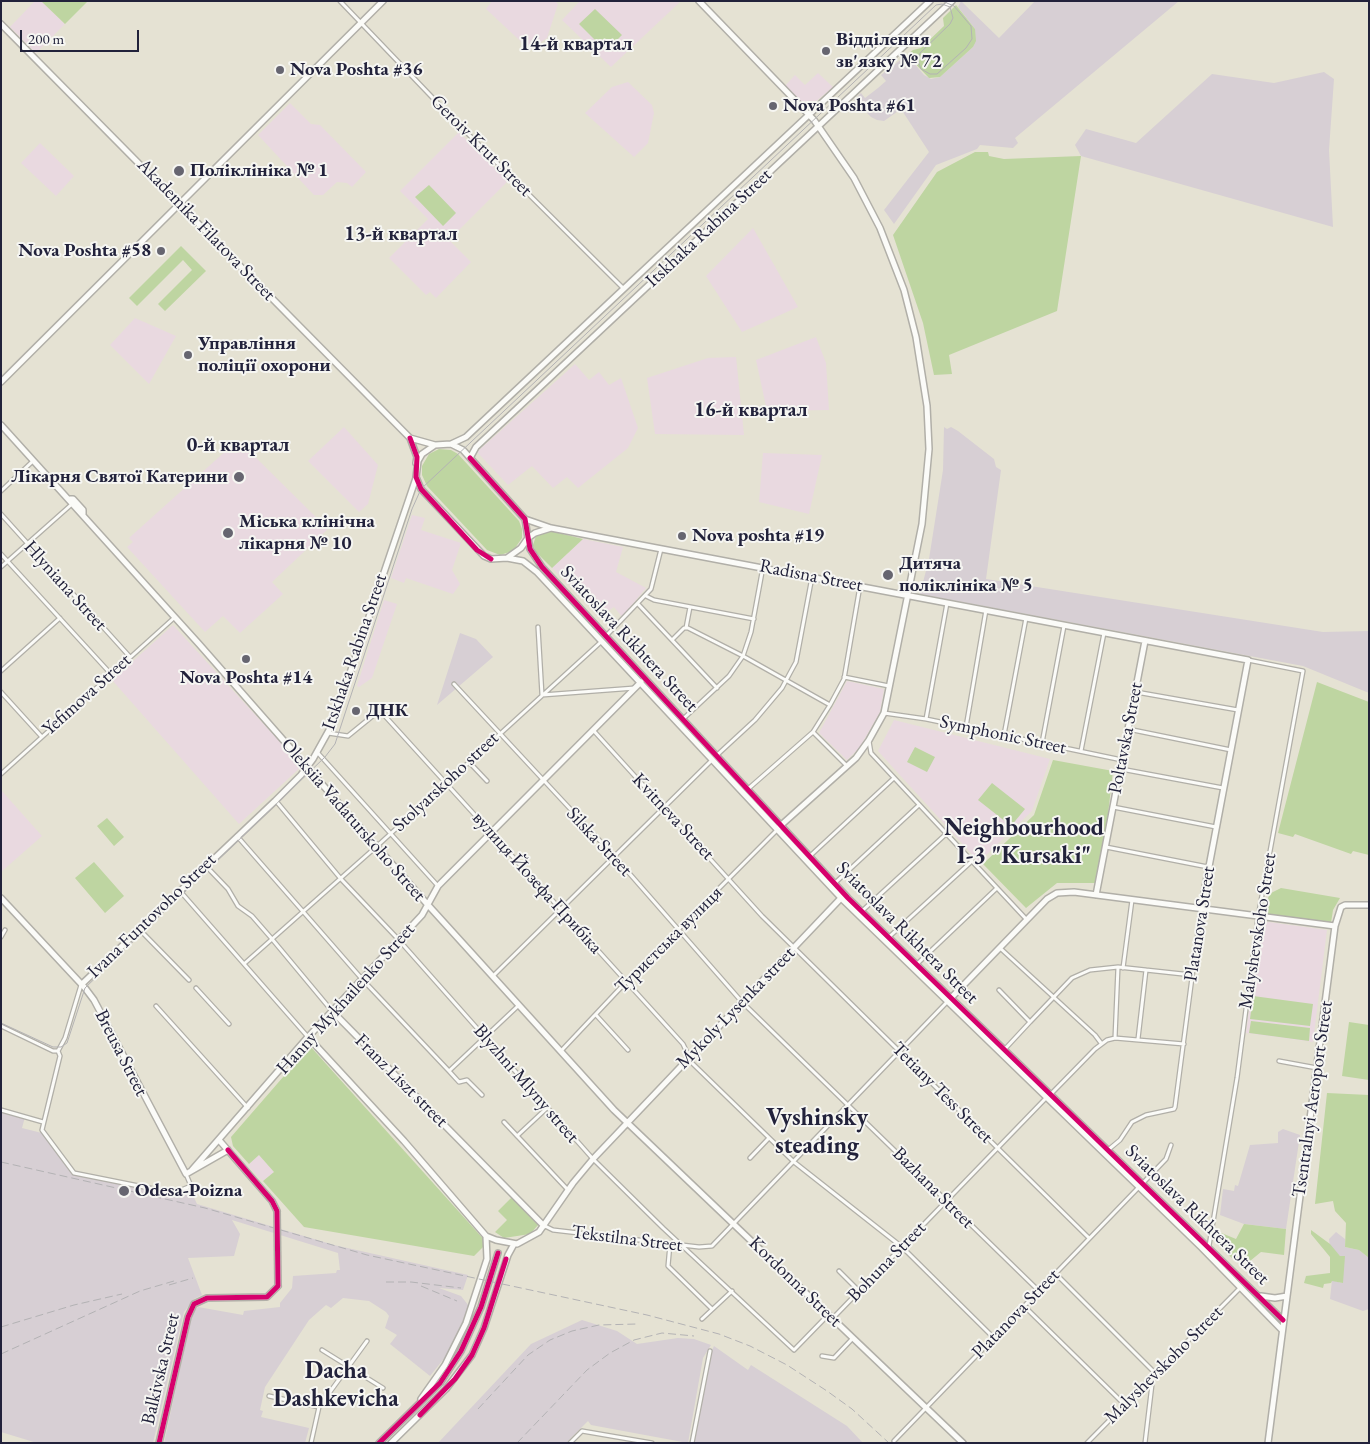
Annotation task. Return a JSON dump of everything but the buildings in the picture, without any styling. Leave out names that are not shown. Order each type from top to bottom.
[{"type":"street","name":"Geroiv Krut Street","points":[[340,1],[452,118],[624,289]]},
{"type":"street","points":[[1,382],[383,1]]},
{"type":"street","name":"Туристська вулиця","points":[[561,1051],[626,981],[779,828],[846,765],[869,740],[884,713],[907,595],[919,546],[927,481],[927,406],[921,361],[911,313],[892,256],[854,178],[819,126],[699,1]]},
{"type":"street","name":"Itskhaka Rabina Street","points":[[451,444],[466,438],[930,1]]},
{"type":"street","name":"Itskhaka Rabina Street","points":[[470,458],[476,447],[952,1]]},
{"type":"street","name":"Akademika Filatova Street","points":[[1,24],[180,202],[410,438],[417,457],[416,477]]},
{"type":"street","name":"Oleksiia Vadaturskoho Street","points":[[3,430],[71,502],[73,499],[83,510],[83,514],[376,847],[627,1122]]},
{"type":"street","points":[[410,438],[435,445],[451,444],[463,450],[525,519]]},
{"type":"street","points":[[416,468],[422,454],[435,445]]},
{"type":"street","points":[[1,491],[33,460]]},
{"type":"street","name":"Itskhaka Rabina Street","points":[[307,768],[328,734],[416,477]]},
{"type":"street","name":"Sviatoslava Rikhtera Street","points":[[416,477],[421,489],[484,556],[491,559],[507,558],[523,561],[533,568],[640,683],[747,790],[779,828],[810,856],[835,883],[843,896],[862,911],[916,964],[949,1000],[1004,1050],[1048,1096],[1108,1150],[1282,1330]]},
{"type":"street","points":[[1,568],[71,502]]},
{"type":"street","name":"Hlyniana Street","points":[[1,514],[130,657]]},
{"type":"street","name":"Radisna Street","points":[[525,519],[551,528],[1248,660]]},
{"type":"street","name":"Sviatoslava Rikhtera Street","points":[[525,519],[528,538],[535,558],[542,567],[683,720],[714,758],[843,896],[1141,1185],[1209,1246],[1283,1320]]},
{"type":"street","points":[[507,558],[520,548],[528,538],[539,531],[551,528]]},
{"type":"street","points":[[606,636],[646,596],[654,580],[661,548]]},
{"type":"street","points":[[1,554],[111,674]]},
{"type":"street","points":[[683,720],[717,688],[736,667],[743,656],[754,619],[763,567]]},
{"type":"street","points":[[493,976],[615,857],[664,806],[755,720],[786,681],[796,662],[812,576]]},
{"type":"street","points":[[747,790],[813,732],[830,705],[844,677],[860,586]]},
{"type":"street","points":[[646,596],[654,600],[754,619]]},
{"type":"street","points":[[926,719],[947,603]]},
{"type":"street","points":[[638,604],[717,688]]},
{"type":"street","points":[[672,640],[686,628],[690,607]]},
{"type":"street","points":[[966,727],[986,610]]},
{"type":"street","name":"Yefimova Street","points":[[1,774],[175,617]]},
{"type":"street","points":[[1,671],[60,618]]},
{"type":"street","points":[[1004,735],[1026,618]]},
{"type":"street","points":[[1042,743],[1064,625]]},
{"type":"street","points":[[538,627],[542,695],[635,688]]},
{"type":"street","points":[[686,628],[743,656],[830,705]]},
{"type":"street","points":[[1081,751],[1104,633]]},
{"type":"street","name":"Stolyarskoho street","points":[[244,963],[376,847],[602,641]]},
{"type":"street","name":"Poltavska Street","points":[[1096,895],[1145,641]]},
{"type":"street","name":"Platanova Street","points":[[1108,1150],[1120,1140],[1132,1122],[1146,1115],[1174,1109],[1201,909],[1248,660]]},
{"type":"street","name":"Malyshevskoho Street","points":[[1209,1246],[1237,1078],[1258,917],[1302,671],[1248,660]]},
{"type":"street","points":[[844,677],[889,686]]},
{"type":"street","name":"Hanny Mykhailenko Street","points":[[192,1170],[308,1037],[422,915],[438,886],[644,678]]},
{"type":"street","name":"Silska Street","points":[[454,684],[615,857],[742,1002]]},
{"type":"street","points":[[1,692],[41,736]]},
{"type":"street","points":[[1136,692],[1238,710]]},
{"type":"street","name":"вулиця Йозефа Прибіка","points":[[328,734],[348,736],[375,714],[380,713],[683,1044],[689,1058],[794,1162],[902,1247],[994,1338]]},
{"type":"street","name":"Symphonic Street","points":[[884,713],[926,719],[1122,760]]},
{"type":"street","points":[[1128,729],[1231,750]]},
{"type":"street","name":"Kvitneva Street","points":[[593,730],[762,916],[794,947]]},
{"type":"street","points":[[813,732],[846,765]]},
{"type":"street","points":[[869,740],[871,753],[1027,920]]},
{"type":"street","points":[[317,752],[438,886]]},
{"type":"street","points":[[469,762],[487,781]]},
{"type":"street","name":"Ivana Funtovoho Street","points":[[43,1122],[60,1056],[58,1051],[65,1038],[82,984],[205,865],[275,801],[307,768]]},
{"type":"street","points":[[1120,769],[1223,788]]},
{"type":"street","points":[[810,856],[894,778]]},
{"type":"street","name":"Blyzhni Mlyny street","points":[[275,801],[340,878],[398,939],[593,1159],[663,1228],[684,1245],[794,1350]]},
{"type":"street","points":[[835,883],[920,805]]},
{"type":"street","points":[[1113,807],[1216,827]]},
{"type":"street","points":[[862,911],[946,834]]},
{"type":"street","points":[[237,836],[362,978],[459,1082],[467,1080],[482,1095]]},
{"type":"street","points":[[1106,847],[1208,868]]},
{"type":"street","points":[[888,937],[972,861]]},
{"type":"street","name":"Franz Liszt street","points":[[205,865],[228,889],[238,906],[252,916],[272,938],[332,1011],[544,1226]]},
{"type":"street","points":[[916,964],[997,888]]},
{"type":"street","points":[[179,890],[308,1037],[404,1141],[486,1236],[514,1244],[534,1236],[544,1226]]},
{"type":"street","points":[[734,1223],[849,1106],[1000,947],[1047,899],[1057,893],[1074,892],[1335,926]]},
{"type":"street","name":"Mykoly Lysenka street","points":[[544,1226],[568,1190],[593,1159],[843,896]]},
{"type":"street","name":"Breusa Street","points":[[1,898],[82,984],[94,1000],[186,1174]]},
{"type":"street","points":[[1123,968],[1132,900]]},
{"type":"street","name":"Tsentralnyi Aeroport Street","points":[[1283,1320],[1335,926],[1341,907],[1345,905],[1369,906]]},
{"type":"street","points":[[1,937],[5,930]]},
{"type":"street","points":[[139,930],[189,980]]},
{"type":"street","name":"Tetiany Tess Street","points":[[794,947],[1089,1238]]},
{"type":"street","points":[[1000,947],[1053,998],[1095,1034],[1101,1043],[1115,1038],[1184,1044]]},
{"type":"street","points":[[1115,1038],[1118,967]]},
{"type":"street","points":[[1004,1050],[1072,978],[1090,970],[1118,967],[1192,975]]},
{"type":"street","points":[[1138,1039],[1146,970]]},
{"type":"street","points":[[196,988],[229,1024]]},
{"type":"street","points":[[999,990],[1030,1022]]},
{"type":"street","name":"Bazhana Street","points":[[742,1002],[1038,1290]]},
{"type":"street","points":[[449,1071],[519,1005]]},
{"type":"street","points":[[156,1006],[248,1108]]},
{"type":"street","points":[[596,1015],[628,1050]]},
{"type":"street","points":[[1,1026],[52,1051],[58,1051]]},
{"type":"street","name":"Bohuna Street","points":[[794,1350],[859,1291],[1101,1043]]},
{"type":"street","points":[[1279,1061],[1317,1068]]},
{"type":"street","points":[[517,1136],[547,1108]]},
{"type":"street","points":[[1,1110],[43,1122],[42,1130],[74,1173],[174,1193],[191,1186],[186,1174]]},
{"type":"street","points":[[504,1122],[568,1190]]},
{"type":"street","name":"Kordonna Street","points":[[627,1122],[963,1443]]},
{"type":"street","points":[[750,1158],[769,1138]]},
{"type":"street","points":[[219,1140],[228,1150]]},
{"type":"street","name":"Platanova Street","points":[[894,1441],[1166,1159],[1171,1145]]},
{"type":"street","name":"Hanny Mykhailenko Street","points":[[186,1174],[228,1150]]},
{"type":"street","name":"Balkivska Street","points":[[159,1443],[188,1317],[194,1304],[207,1298],[267,1297],[278,1286],[277,1211],[272,1201],[228,1150]]},
{"type":"street","name":"Tekstilna Street","points":[[544,1226],[553,1230],[699,1247],[712,1246],[734,1223]]},
{"type":"street","points":[[414,1409],[455,1346],[470,1312],[488,1252],[486,1236]]},
{"type":"street","points":[[391,1443],[446,1390],[472,1355],[484,1328],[506,1259],[514,1244]]},
{"type":"street","points":[[670,1244],[668,1266],[712,1309]]},
{"type":"street","points":[[488,1252],[498,1253],[506,1259]]},
{"type":"street","points":[[379,1443],[440,1383],[468,1337],[481,1307],[498,1253]]},
{"type":"street","points":[[839,1271],[859,1291]]},
{"type":"street","points":[[1055,1273],[1154,1374],[1145,1443]]},
{"type":"street","name":"Malyshevskoho Street","points":[[1088,1443],[1124,1404],[1241,1287]]},
{"type":"street","points":[[702,1319],[732,1291]]},
{"type":"street","points":[[1259,1295],[1275,1298],[1287,1296]]},
{"type":"street","points":[[1024,1306],[1124,1404]]},
{"type":"street","points":[[1268,1443],[1283,1320]]},
{"type":"street","points":[[822,1356],[834,1358],[853,1338]]},
{"type":"street","points":[[311,1443],[319,1407],[367,1341]]},
{"type":"street","points":[[322,1350],[383,1388]]},
{"type":"street","points":[[692,1443],[710,1350]]},
{"type":"street","points":[[268,1396],[319,1407]]},
{"type":"street","points":[[570,1443],[582,1431],[652,1443]]},
{"type":"shaded area","points":[[35,1],[41,1],[65,24],[36,53],[10,27]]},
{"type":"shaded area","points":[[492,1],[555,1],[558,4],[547,38],[530,50],[486,9]]},
{"type":"shaded area","points":[[580,1],[681,1],[611,67],[562,20]]},
{"type":"shaded area","points":[[961,1],[999,38],[1035,1],[1179,1],[1015,138],[1018,143],[1013,148],[980,145],[977,149],[936,165],[894,224],[884,210],[929,152],[901,109],[884,121],[877,120],[871,117],[854,100],[861,93],[865,98],[878,88],[886,81],[881,75],[907,55],[924,75],[931,79],[940,77],[973,47],[975,29],[958,7]]},
{"type":"shaded area","points":[[1324,72],[1334,79],[1329,150],[1333,227],[1081,156],[1075,145],[1086,129],[1136,143],[1212,74],[1274,83]]},
{"type":"shaded area","points":[[818,73],[833,87],[814,103],[802,102],[785,86],[795,75],[805,85]]},
{"type":"shaded area","points":[[628,82],[652,105],[654,113],[648,143],[634,157],[585,113],[612,87]]},
{"type":"shaded area","points":[[290,103],[311,124],[320,125],[366,172],[352,187],[347,183],[337,182],[323,195],[314,195],[258,135]]},
{"type":"shaded area","points":[[459,132],[508,181],[449,240],[471,262],[436,298],[430,292],[426,295],[389,258],[428,219],[400,191]]},
{"type":"shaded area","points":[[40,143],[74,176],[56,196],[21,163]]},
{"type":"shaded area","points":[[753,228],[798,307],[742,332],[706,276]]},
{"type":"shaded area","points":[[135,318],[176,336],[149,384],[110,345]]},
{"type":"shaded area","points":[[816,337],[826,363],[829,410],[767,411],[756,360]]},
{"type":"shaded area","points":[[736,357],[744,435],[655,434],[647,378],[708,358]]},
{"type":"shaded area","points":[[575,364],[589,380],[599,372],[609,385],[621,378],[638,428],[628,448],[578,488],[567,477],[553,488],[532,466],[508,485],[477,452]]},
{"type":"shaded area","points":[[344,427],[378,465],[368,504],[359,512],[308,461]]},
{"type":"shaded area","points":[[944,427],[947,429],[951,427],[958,431],[994,459],[996,467],[1001,470],[986,579],[1323,632],[1369,631],[1369,693],[1303,666],[920,594],[929,559],[943,470]]},
{"type":"shaded area","name":"Міська клінічна лікарня № 10","points":[[238,440],[328,529],[272,582],[283,594],[240,633],[223,616],[205,632],[127,547],[133,542],[129,538]]},
{"type":"shaded area","points":[[763,453],[822,455],[809,514],[759,502]]},
{"type":"shaded area","points":[[412,515],[425,518],[421,530],[461,543],[452,570],[460,584],[453,594],[406,578],[404,583],[391,578]]},
{"type":"shaded area","points":[[583,539],[623,547],[616,572],[646,588],[622,617],[614,607],[601,616],[552,568]]},
{"type":"shaded area","points":[[384,600],[397,604],[372,678],[359,687],[357,686]]},
{"type":"shaded area","points":[[173,625],[302,766],[239,824],[112,680]]},
{"type":"shaded area","points":[[460,633],[476,639],[493,657],[437,705]]},
{"type":"shaded area","points":[[847,681],[884,689],[880,712],[860,747],[847,760],[819,733]]},
{"type":"shaded area","points":[[894,720],[1050,759],[1032,811],[979,862],[878,751]]},
{"type":"shaded area","points":[[1,790],[42,836],[1,872]]},
{"type":"shaded area","points":[[1261,921],[1327,930],[1313,1042],[1246,1033]]},
{"type":"shaded area","points":[[1,1111],[25,1117],[22,1128],[42,1133],[72,1174],[175,1194],[190,1189],[197,1204],[334,1245],[468,1275],[463,1290],[439,1288],[461,1296],[469,1306],[454,1346],[430,1376],[390,1344],[397,1335],[385,1328],[389,1316],[386,1312],[369,1301],[343,1298],[331,1308],[326,1305],[309,1320],[265,1387],[260,1410],[263,1411],[261,1417],[309,1428],[305,1443],[164,1443],[192,1314],[198,1307],[243,1315],[244,1311],[280,1307],[280,1303],[292,1288],[293,1276],[336,1273],[337,1270],[340,1270],[338,1253],[232,1220],[240,1234],[234,1256],[188,1258],[202,1295],[194,1299],[184,1312],[153,1443],[37,1443],[1,1432]]},
{"type":"shaded area","points":[[1283,1129],[1300,1135],[1286,1229],[1244,1224],[1220,1215],[1223,1189],[1234,1191],[1235,1185],[1238,1186],[1250,1145],[1278,1143],[1278,1132]]},
{"type":"shaded area","points":[[259,1155],[274,1172],[263,1181],[249,1167],[249,1164]]},
{"type":"shaded area","points":[[1336,1232],[1345,1239],[1345,1247],[1359,1250],[1369,1258],[1369,1309],[1363,1311],[1330,1299],[1332,1280],[1342,1283],[1340,1256],[1330,1247],[1329,1239]]},
{"type":"shaded area","points":[[582,1320],[617,1331],[637,1344],[678,1338],[694,1339],[711,1345],[703,1358],[688,1443],[591,1425],[588,1421],[566,1443],[438,1443],[531,1344]]},
{"type":"shaded area","points":[[714,1346],[748,1370],[751,1365],[847,1426],[863,1443],[694,1443],[707,1360]]},
{"type":"green space","points":[[41,1],[88,1],[65,24]]},
{"type":"green space","points":[[956,5],[975,29],[976,41],[973,47],[940,77],[929,78],[907,55],[913,50],[921,48],[944,26],[943,18]]},
{"type":"green space","points":[[595,9],[622,35],[606,51],[579,24]]},
{"type":"green space","points":[[975,152],[988,152],[989,156],[1004,159],[1081,156],[1057,311],[949,355],[952,374],[934,375],[923,323],[893,235],[937,172]]},
{"type":"green space","points":[[429,185],[456,213],[443,226],[415,197]]},
{"type":"green space","points":[[181,246],[206,271],[165,311],[158,304],[192,270],[183,260],[137,306],[129,298]]},
{"type":"green space","points":[[439,449],[451,450],[458,454],[519,521],[522,529],[522,538],[513,551],[500,555],[487,550],[427,486],[422,475],[422,466],[429,454]]},
{"type":"green space","points":[[547,530],[583,539],[552,568],[536,552],[533,545],[537,533]]},
{"type":"green space","points":[[1317,682],[1369,702],[1369,855],[1353,851],[1351,854],[1295,834],[1293,837],[1278,833]]},
{"type":"green space","points":[[915,747],[935,757],[927,772],[907,762]]},
{"type":"green space","points":[[1053,760],[1113,771],[1100,883],[1057,883],[1026,908],[983,864],[1034,815]]},
{"type":"green space","points":[[992,783],[1025,809],[1011,826],[978,800]]},
{"type":"green space","points":[[107,818],[124,837],[114,846],[97,826]]},
{"type":"green space","points":[[94,862],[124,896],[105,913],[75,878]]},
{"type":"green space","points":[[1281,888],[1340,898],[1333,910],[1331,923],[1265,914],[1269,894]]},
{"type":"green space","points":[[1253,996],[1313,1004],[1310,1026],[1250,1019]]},
{"type":"green space","points":[[1251,1021],[1310,1028],[1309,1041],[1249,1033]]},
{"type":"green space","points":[[1349,1022],[1369,1025],[1369,1080],[1342,1076]]},
{"type":"green space","points":[[310,1046],[487,1243],[474,1256],[304,1227],[263,1181],[274,1172],[259,1155],[249,1164],[233,1146],[231,1137]]},
{"type":"green space","points":[[1327,1093],[1369,1095],[1369,1258],[1359,1250],[1345,1247],[1346,1223],[1335,1211],[1333,1201],[1315,1204]]},
{"type":"green space","points":[[512,1197],[539,1224],[530,1234],[504,1238],[495,1232],[507,1220],[498,1211]]},
{"type":"green space","points":[[1244,1224],[1286,1229],[1284,1255],[1261,1252],[1250,1261],[1243,1254],[1235,1261],[1218,1245],[1219,1232],[1236,1239]]},
{"type":"green space","points":[[1311,1230],[1330,1244],[1340,1256],[1345,1256],[1343,1283],[1332,1281],[1331,1283],[1324,1284],[1323,1288],[1304,1283],[1306,1276],[1330,1273],[1330,1257],[1311,1234]]},
{"type":"tram line","points":[[1,1023],[53,1047],[61,1047],[67,1043],[85,988],[325,757],[335,744],[412,509],[421,489],[936,5],[942,4],[950,7],[953,18],[950,24],[920,53],[918,61],[921,69],[930,74],[937,74],[966,48],[972,39],[971,26],[954,6],[942,1]]},
{"type":"railway","points":[[1,1162],[205,1208],[367,1255],[647,1315],[719,1334],[750,1346],[787,1365],[852,1409],[889,1443]]},
{"type":"railway","points":[[169,1285],[193,1278]]},
{"type":"railway","points":[[1,1354],[140,1291],[174,1281]]},
{"type":"railway","points":[[386,1282],[411,1282],[461,1288]]},
{"type":"railway","points":[[421,1286],[457,1301]]},
{"type":"railway","points":[[1,1327],[74,1305],[122,1294]]},
{"type":"railway","points":[[478,1409],[528,1355],[550,1340],[572,1331],[599,1325],[637,1324]]},
{"type":"railway","points":[[517,1443],[587,1370],[610,1353],[634,1340],[662,1333],[694,1336]]},
{"type":"cycle path","points":[[410,438],[417,457],[416,477],[421,489],[477,550],[491,559]]},
{"type":"cycle path","points":[[470,458],[525,519],[530,549],[542,567],[848,898],[1283,1320]]},
{"type":"cycle path","points":[[159,1443],[188,1317],[194,1304],[207,1298],[267,1297],[278,1286],[277,1211],[272,1201],[228,1150]]},
{"type":"cycle path","points":[[379,1443],[440,1383],[461,1351],[481,1307],[498,1253]]},
{"type":"cycle path","points":[[420,1415],[455,1379],[472,1355],[484,1328],[506,1259]]},
{"type":"place","name":"Відділення зв'язку № 72","points":[[826,51]]},
{"type":"place","name":"Nova Poshta #36","points":[[280,70]]},
{"type":"place","name":"Nova Poshta #61","points":[[773,106]]},
{"type":"place","name":"Поліклініка № 1","points":[[179,171]]},
{"type":"place","name":"Nova Poshta #58","points":[[161,251]]},
{"type":"place","name":"Управління поліції охорони","points":[[188,355]]},
{"type":"place","name":"Лікарня Святої Катерини","points":[[239,477]]},
{"type":"place","name":"Міська клінічна лікарня № 10","points":[[228,533]]},
{"type":"place","name":"Nova poshta #19","points":[[682,536]]},
{"type":"place","name":"Дитяча поліклініка № 5","points":[[888,575]]},
{"type":"place","name":"Nova Poshta #14","points":[[246,659]]},
{"type":"place","name":"ДНК","points":[[356,711]]},
{"type":"place","name":"Odesa-Poizna","points":[[124,1191]]},
{"type":"district","name":"14-й квартал","points":[[576,45]]},
{"type":"district","name":"13-й квартал","points":[[401,235]]},
{"type":"district","name":"16-й квартал","points":[[751,411]]},
{"type":"district","name":"0-й квартал","points":[[238,446]]},
{"type":"district","name":"Neighbourhood I-3 \"Kursaki\"","points":[[1024,842]]},
{"type":"district","name":"Vyshinsky steading","points":[[817,1132]]},
{"type":"district","name":"Dacha Dashkevicha","points":[[336,1385]]}]
